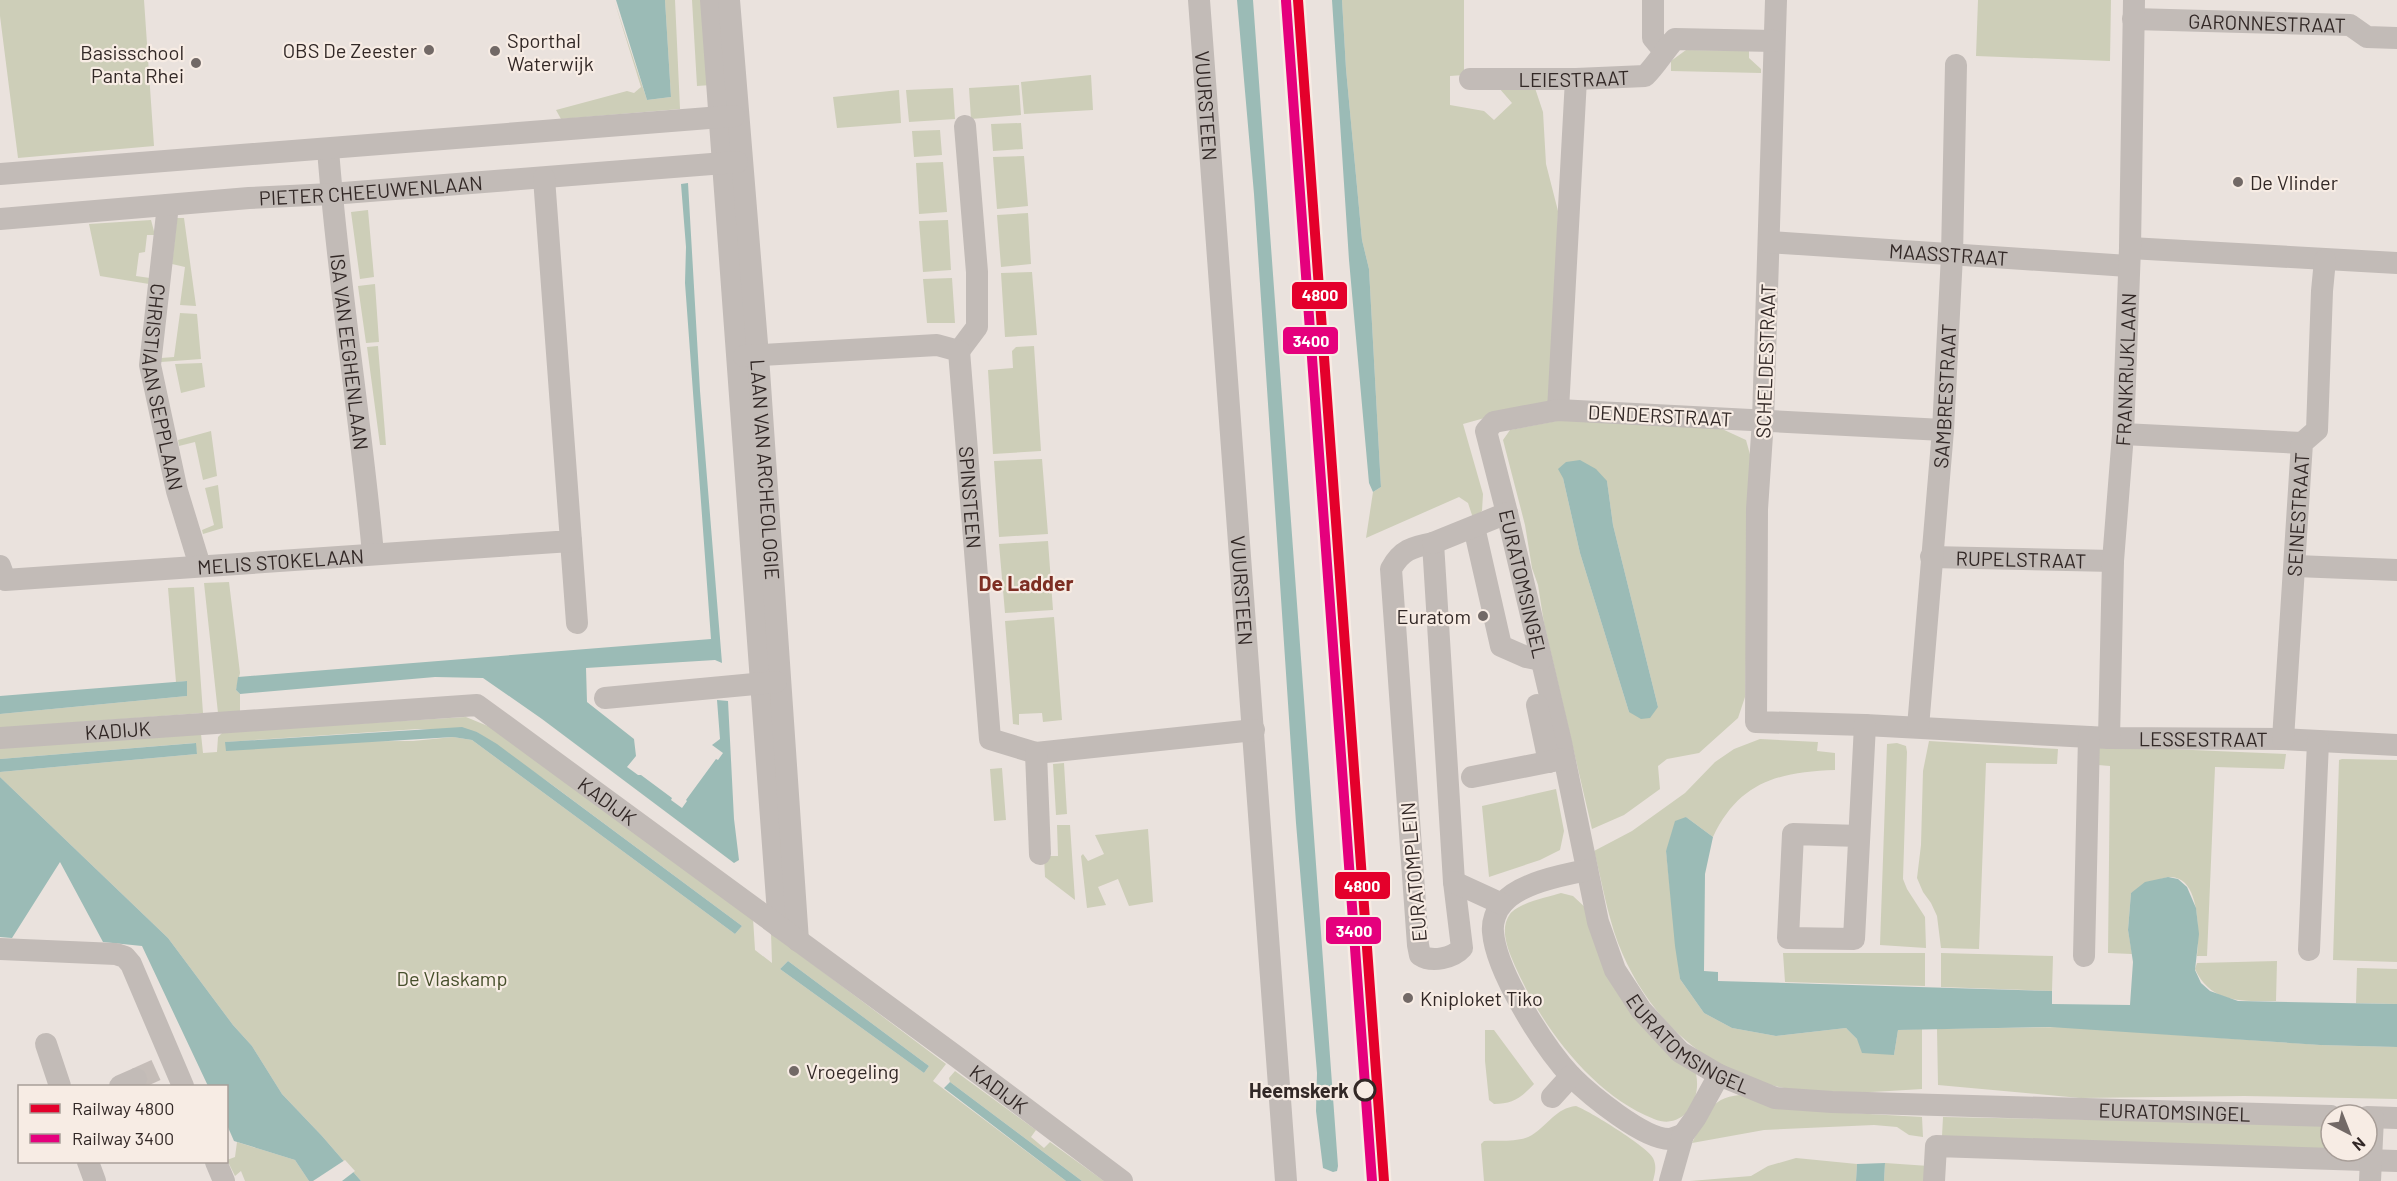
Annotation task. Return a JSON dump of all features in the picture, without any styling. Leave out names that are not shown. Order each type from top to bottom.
[{"type":"street","name":"LAAN VAN ARCHEOLOGIE","points":[[711,0],[729,117]]},
{"type":"street","name":"LAAN VAN ARCHEOLOGIE","points":[[729,0],[729,117],[732,163],[771,683],[798,941]]},
{"type":"street","name":"VUURSTEEN","points":[[1199,0],[1286,1181]]},
{"type":"street","points":[[1653,0],[1653,38],[1664,51]]},
{"type":"street","name":"SCHELDESTRAAT","points":[[1756,722],[1757,509],[1763,420],[1776,0]]},
{"type":"street","name":"GARONNESTRAAT","points":[[2134,9],[2350,26],[2367,37],[2397,38]]},
{"type":"street","name":"FRANKRIJKLAAN","points":[[2099,738],[2123,434],[2134,9]]},
{"type":"street","name":"LEIESTRAAT","points":[[1470,79],[1576,79],[1646,76],[1675,39],[1774,41]]},
{"type":"street","name":"SAMBRESTRAAT","points":[[1918,727],[1943,430],[1952,255],[1956,65]]},
{"type":"street","points":[[1558,410],[1576,79]]},
{"type":"street","points":[[0,174],[729,117]]},
{"type":"street","points":[[748,356],[937,345],[959,351],[977,327],[976,272],[965,126]]},
{"type":"street","name":"ISA VAN EEGHENLAAN","points":[[328,149],[331,194],[364,460],[373,554]]},
{"type":"street","name":"PIETER CHEEUWENLAAN","points":[[0,219],[732,163]]},
{"type":"street","points":[[544,178],[577,623]]},
{"type":"street","name":"CHRISTIAAN SEPPLAAN","points":[[168,205],[150,365],[177,490],[200,566]]},
{"type":"street","name":"MAASSTRAAT","points":[[1769,242],[1952,255],[2297,256],[2325,260],[2397,263]]},
{"type":"street","name":"SEINESTRAAT","points":[[2283,739],[2296,566],[2302,443],[2317,430],[2325,260]]},
{"type":"street","name":"SPINSTEEN","points":[[959,351],[990,739],[1036,753],[1254,730]]},
{"type":"street","name":"DENDERSTRAAT","points":[[1486,431],[1494,422],[1558,410],[1943,430]]},
{"type":"street","name":"EURATOMSINGEL","points":[[1486,431],[1508,513],[1533,658],[1598,922],[1615,970],[1641,1010],[1680,1052],[1719,1075],[1774,1098],[1832,1102],[2319,1116]]},
{"type":"street","points":[[2123,434],[2302,443]]},
{"type":"street","name":"EURATOMPLEIN","points":[[1433,543],[1454,882],[1462,948],[1456,954],[1438,959],[1424,958],[1420,955],[1391,569],[1398,556],[1415,546],[1433,543],[1508,513]]},
{"type":"street","points":[[1474,526],[1501,646],[1533,658]]},
{"type":"street","name":"MELIS STOKELAAN","points":[[0,566],[5,580],[571,541]]},
{"type":"street","name":"RUPELSTRAAT","points":[[1931,557],[2113,561]]},
{"type":"street","points":[[2296,566],[2397,570]]},
{"type":"street","name":"LAAN VAN ARCHEOLOGIE","points":[[771,683],[779,927]]},
{"type":"street","points":[[605,698],[771,683]]},
{"type":"street","name":"KADIJK","points":[[0,738],[477,705],[1122,1181]]},
{"type":"street","name":"LESSESTRAAT","points":[[1756,722],[1918,727],[2099,738],[2283,739],[2397,745]]},
{"type":"street","points":[[1859,836],[1793,834],[1788,938],[1854,939],[1865,725]]},
{"type":"street","points":[[2085,956],[2099,738]]},
{"type":"street","points":[[2309,950],[2318,742]]},
{"type":"street","points":[[1036,753],[1040,854]]},
{"type":"street","points":[[1472,777],[1557,761]]},
{"type":"street","points":[[1587,870],[1540,882],[1511,895],[1495,916],[1492,930],[1498,955],[1527,1016],[1571,1076],[1634,1125],[1652,1134],[1670,1139],[1683,1135]]},
{"type":"street","points":[[1454,882],[1502,904]]},
{"type":"street","points":[[0,949],[116,954],[125,957],[132,964],[146,1074],[180,1085]]},
{"type":"street","points":[[46,1044],[60,1085]]},
{"type":"street","points":[[1670,1181],[1683,1135],[1696,1117],[1719,1075]]},
{"type":"street","points":[[1552,1097],[1571,1076]]},
{"type":"street","points":[[2379,1117],[2397,1118]]},
{"type":"street","points":[[1934,1181],[1936,1146],[2370,1171],[2397,1161]]},
{"type":"street","points":[[89,1163],[95,1181]]},
{"type":"street","points":[[217,1163],[224,1181]]},
{"type":"green space","points":[[0,0],[144,0],[154,146],[18,158],[0,16]]},
{"type":"green space","points":[[614,0],[647,100],[671,97],[665,0],[675,0],[680,109],[561,119],[556,110],[627,91],[634,93],[641,87]]},
{"type":"green space","points":[[692,0],[705,0],[711,85],[697,86]]},
{"type":"green space","points":[[1342,0],[1464,0],[1464,75],[1450,76],[1450,105],[1484,111],[1494,120],[1512,103],[1499,88],[1535,88],[1543,112],[1546,164],[1558,211],[1553,402],[1535,404],[1463,424],[1483,494],[1482,511],[1473,518],[1468,503],[1459,497],[1366,538],[1373,492],[1381,487],[1369,269],[1362,240]]},
{"type":"green space","points":[[1978,0],[2111,0],[2110,61],[1976,56]]},
{"type":"green space","points":[[1686,50],[1749,51],[1749,58],[1761,69],[1761,73],[1671,71],[1671,61]]},
{"type":"green space","points":[[1091,75],[1093,110],[1024,114],[1021,82]]},
{"type":"green space","points":[[1019,85],[1021,115],[971,119],[969,88]]},
{"type":"green space","points":[[953,88],[955,119],[909,122],[906,90]]},
{"type":"green space","points":[[899,90],[901,123],[837,128],[833,97]]},
{"type":"green space","points":[[1021,123],[1023,149],[993,151],[991,124]]},
{"type":"green space","points":[[940,130],[942,155],[914,157],[912,131]]},
{"type":"green space","points":[[1024,156],[1028,206],[997,209],[993,157]]},
{"type":"green space","points":[[943,162],[947,212],[919,214],[916,163]]},
{"type":"green space","points":[[368,210],[374,277],[360,279],[351,212]]},
{"type":"green space","points":[[1028,213],[1031,264],[1001,267],[997,215]]},
{"type":"green space","points":[[177,218],[184,218],[196,306],[180,305],[185,267],[172,264]]},
{"type":"green space","points":[[151,220],[155,235],[147,235],[145,252],[139,253],[136,276],[150,278],[149,284],[100,276],[89,224]]},
{"type":"green space","points":[[948,220],[951,270],[923,272],[919,221]]},
{"type":"green space","points":[[1032,272],[1037,335],[1005,337],[1001,273]]},
{"type":"green space","points":[[952,278],[955,323],[927,323],[923,279]]},
{"type":"green space","points":[[375,284],[379,342],[366,343],[358,286]]},
{"type":"green space","points":[[180,313],[197,314],[201,359],[161,362],[161,358],[174,357]]},
{"type":"green space","points":[[378,346],[386,445],[380,445],[367,347]]},
{"type":"green space","points":[[1034,346],[1041,451],[993,454],[988,370],[1013,368],[1012,351],[1016,347]]},
{"type":"green space","points":[[202,363],[205,387],[181,393],[175,364]]},
{"type":"green space","points":[[1567,419],[1720,428],[1746,440],[1751,458],[1745,697],[1738,718],[1699,753],[1667,759],[1658,766],[1660,789],[1624,815],[1592,829],[1544,623],[1525,525],[1503,440],[1510,430]],"holes":[[[1563,478],[1607,481],[1613,525],[1658,707],[1629,712],[1580,553]]]},
{"type":"green space","points":[[211,431],[217,476],[203,480],[195,442],[179,446],[178,440]]},
{"type":"green space","points":[[1042,459],[1048,534],[999,537],[994,461]]},
{"type":"green space","points":[[218,485],[223,528],[203,534],[202,530],[214,525],[205,488]]},
{"type":"green space","points":[[1048,541],[1053,610],[1005,613],[999,544]]},
{"type":"green space","points":[[229,582],[240,673],[236,690],[240,694],[240,711],[218,713],[204,583]]},
{"type":"green space","points":[[194,587],[203,713],[0,728],[0,714],[187,696],[187,681],[176,682],[168,588]]},
{"type":"green space","points":[[1054,617],[1062,720],[1043,722],[1042,713],[1019,714],[1019,725],[1013,724],[1005,621]]},
{"type":"green space","name":"De Vlaskamp","points":[[466,717],[495,729],[753,918],[755,950],[772,963],[771,933],[946,1064],[933,1081],[1066,1181],[361,1181],[282,1094],[252,1046],[233,1025],[168,938],[0,777],[0,772],[197,754],[195,743],[0,759],[0,748],[201,734],[203,753],[217,752],[218,737],[223,732]],"holes":[[[418,729],[477,732],[742,926],[735,934],[472,740],[453,737],[413,741],[225,742]],[[788,961],[929,1066],[924,1073],[780,969]]]},
{"type":"green space","points":[[1760,739],[1818,742],[1817,751],[1835,753],[1835,770],[1796,774],[1762,784],[1748,792],[1735,804],[1723,818],[1713,837],[1686,817],[1666,851],[1680,979],[1704,1013],[1732,1028],[1776,1036],[1846,1028],[1857,1039],[1894,1055],[1898,1030],[1922,1029],[1922,1089],[1811,1092],[1765,1083],[1736,1073],[1710,1059],[1665,1021],[1631,971],[1618,943],[1594,851],[1632,831],[1685,793],[1715,762],[1734,749]]},
{"type":"green space","points":[[1929,741],[2058,749],[2057,764],[1986,763],[1979,949],[1941,948],[1937,916],[1917,878],[1921,845],[1923,771]]},
{"type":"green space","points":[[1897,743],[1906,746],[1907,752],[1903,879],[1925,917],[1926,948],[1880,945],[1887,744]]},
{"type":"green space","points":[[2099,746],[2286,754],[2284,769],[2215,767],[2207,956],[2197,956],[2198,922],[2193,897],[2181,880],[2171,877],[2156,881],[2131,893],[2128,930],[2132,954],[2108,953],[2110,766],[2098,765]]},
{"type":"green space","points":[[2339,760],[2397,760],[2397,962],[2333,960]]},
{"type":"green space","points":[[1064,763],[1067,814],[1056,815],[1053,764]]},
{"type":"green space","points":[[1002,768],[1006,820],[994,821],[990,769]]},
{"type":"green space","points":[[1556,789],[1564,831],[1560,850],[1540,860],[1489,877],[1482,806]]},
{"type":"green space","points":[[1057,825],[1070,825],[1075,900],[1045,877],[1044,856],[1058,856]]},
{"type":"green space","points":[[1148,829],[1153,902],[1129,906],[1118,879],[1098,887],[1106,905],[1087,908],[1081,856],[1083,854],[1088,861],[1104,854],[1095,835]]},
{"type":"green space","points":[[1561,893],[1573,896],[1588,910],[1696,1074],[1696,1094],[1693,1103],[1682,1117],[1664,1122],[1654,1119],[1631,1108],[1609,1093],[1589,1075],[1554,1034],[1526,988],[1507,946],[1505,926],[1507,920],[1514,910],[1520,907]]},
{"type":"green space","points":[[1783,953],[1925,953],[1925,986],[1785,982]]},
{"type":"green space","points":[[1941,953],[2053,956],[2052,991],[1941,987]]},
{"type":"green space","points":[[2277,961],[2276,1001],[2240,1000],[2219,995],[2210,989],[2195,969],[2197,963]]},
{"type":"green space","points":[[2357,968],[2397,969],[2397,1004],[2356,1003]]},
{"type":"green space","points":[[2066,1027],[2320,1045],[2397,1047],[2397,1099],[2244,1096],[2080,1098],[1938,1085],[1937,1029]]},
{"type":"green space","points":[[1485,1030],[1494,1030],[1534,1084],[1520,1096],[1506,1103],[1494,1104],[1489,1100]]},
{"type":"green space","points":[[955,1071],[1036,1130],[1031,1137],[1044,1148],[1050,1142],[1104,1181],[1082,1181],[950,1082],[949,1078]]},
{"type":"green space","points":[[1740,1095],[1815,1111],[1922,1117],[1923,1137],[1909,1135],[1897,1127],[1874,1125],[1764,1130],[1692,1143],[1709,1110],[1714,1105],[1721,1100]]},
{"type":"green space","points":[[1576,1106],[1618,1130],[1649,1153],[1655,1164],[1653,1181],[1484,1181],[1481,1144],[1484,1141],[1527,1138],[1558,1113]]},
{"type":"green space","points":[[1943,1117],[2319,1124],[2319,1149],[1942,1136]]},
{"type":"green space","points":[[237,1142],[295,1160],[309,1181],[245,1181],[241,1171],[235,1176],[228,1162],[228,1160],[235,1157]]},
{"type":"green space","points":[[1796,1158],[1857,1164],[1856,1181],[1690,1181],[1751,1176],[1768,1166]]},
{"type":"green space","points":[[1885,1163],[1929,1166],[1928,1181],[1884,1181]]},
{"type":"water","points":[[616,0],[665,0],[671,97],[647,100]]},
{"type":"water","points":[[1237,0],[1253,0],[1338,1166],[1337,1171],[1333,1172],[1323,1168],[1316,1111],[1317,1073],[1296,823],[1254,194]]},
{"type":"water","points":[[1332,0],[1342,0],[1362,240],[1369,269],[1381,487],[1373,492],[1369,483],[1349,260]]},
{"type":"water","points":[[688,183],[700,391],[722,663],[715,660],[586,668],[587,702],[634,739],[636,756],[627,767],[672,798],[671,800],[682,808],[716,759],[718,760],[723,753],[712,745],[720,739],[717,700],[728,701],[734,819],[739,860],[734,863],[542,719],[483,678],[435,677],[240,694],[236,690],[238,677],[711,639],[685,283],[686,247],[681,184]]},
{"type":"water","points":[[1580,460],[1596,469],[1607,481],[1613,525],[1658,707],[1650,718],[1641,719],[1629,712],[1580,553],[1563,478],[1558,469],[1566,462]]},
{"type":"water","points":[[187,681],[187,696],[0,714],[0,696]]},
{"type":"water","points":[[462,727],[477,732],[497,744],[742,926],[735,934],[472,740],[453,737],[226,751],[225,742]]},
{"type":"water","points":[[196,743],[197,754],[0,772],[0,759]]},
{"type":"water","points":[[0,777],[168,938],[233,1025],[252,1046],[282,1094],[361,1181],[309,1181],[295,1160],[234,1141],[228,1127],[228,1085],[208,1085],[142,946],[103,942],[60,862],[12,938],[0,937]]},
{"type":"water","points":[[1686,817],[1713,837],[1705,874],[1704,971],[1718,972],[1718,981],[2052,991],[2052,1004],[2130,1005],[2133,962],[2128,930],[2131,893],[2145,882],[2168,877],[2178,879],[2187,887],[2196,908],[2199,934],[2195,970],[2201,983],[2210,991],[2238,1001],[2397,1004],[2397,1047],[2320,1045],[2050,1027],[1898,1030],[1894,1055],[1862,1053],[1857,1039],[1846,1028],[1776,1036],[1732,1028],[1704,1013],[1680,979],[1666,851],[1675,821]]},
{"type":"water","points":[[788,961],[929,1066],[924,1073],[780,969]]},
{"type":"water","points":[[950,1082],[1082,1181],[1066,1181],[944,1088]]},
{"type":"water","points":[[1885,1163],[1884,1181],[1856,1181],[1857,1164]]},
{"type":"pier","points":[[345,1160],[355,1171],[342,1181],[313,1181]]},
{"type":"tunnel","points":[[136,1079],[156,1070]]},
{"type":"rail line","name":"4800","points":[[1298,0],[1384,1181]]},
{"type":"rail line","name":"3400","points":[[1286,1],[1372,1181]]},
{"type":"place","name":"OBS De Zeester","points":[[429,50]]},
{"type":"place","name":"Sporthal Waterwijk","points":[[495,51]]},
{"type":"place","name":"Basisschool Panta Rhei","points":[[196,63]]},
{"type":"place","name":"De Vlinder","points":[[2238,182]]},
{"type":"place","name":"Euratom","points":[[1483,616]]},
{"type":"place","name":"Kniploket Tiko","points":[[1408,998]]},
{"type":"place","name":"Vroegeling","points":[[794,1071]]},
{"type":"place","name":"Heemskerk","points":[[1365,1090]]},
{"type":"district","name":"De Ladder","points":[[1026,582]]}]
